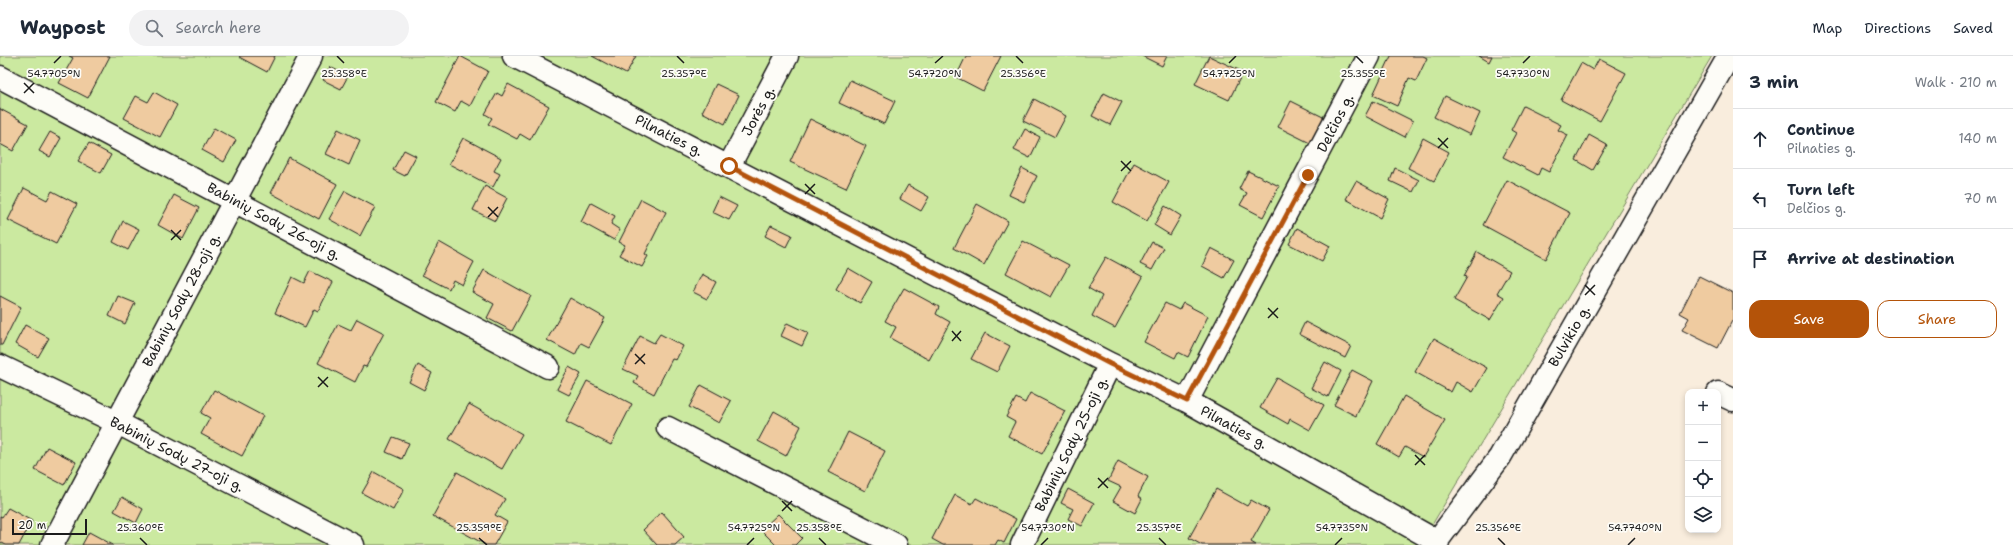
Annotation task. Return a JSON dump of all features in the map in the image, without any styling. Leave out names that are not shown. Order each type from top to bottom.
[{"type":"street","name":"Babinių Sodų 28-oji g.","points":[[52,545],[310,56]]},
{"type":"street","name":"Pilnaties g.","points":[[514,56],[1110,364],[1187,401],[1436,543]]},
{"type":"street","name":"Jorės g.","points":[[729,166],[787,56]]},
{"type":"street","name":"Delčios g.","points":[[1187,401],[1369,56]]},
{"type":"street","name":"Bulvikio g.","points":[[1436,543],[1500,457],[1729,56]]},
{"type":"street","name":"Babinių Sodų 26-oji g.","points":[[0,76],[548,367]]},
{"type":"street","name":"Babinių Sodų 25-oji g.","points":[[1022,545],[1110,364]]},
{"type":"street","name":"Babinių Sodų 27-oji g.","points":[[0,366],[116,422],[353,545]]},
{"type":"street","points":[[1721,394],[1733,400]]},
{"type":"street","points":[[668,428],[896,545]]},
{"type":"green space","points":[[0,56],[1712,56],[1420,545],[0,545]]},
{"type":"building","points":[[69,56],[110,56],[88,98],[59,83],[73,58]]},
{"type":"building","points":[[275,56],[267,72],[239,57]]},
{"type":"building","points":[[460,56],[488,71],[470,106],[461,101],[455,112],[436,102]]},
{"type":"building","points":[[592,56],[636,56],[626,74]]},
{"type":"building","points":[[966,56],[1001,56],[983,91],[956,77]]},
{"type":"building","points":[[1142,56],[1167,56],[1162,66]]},
{"type":"building","points":[[1209,56],[1243,72],[1229,100],[1195,84]]},
{"type":"building","points":[[1391,56],[1423,56],[1427,58],[1416,81],[1409,78],[1397,106],[1373,95]]},
{"type":"building","points":[[1479,56],[1492,56],[1489,62]]},
{"type":"building","points":[[1599,59],[1626,73],[1600,121],[1561,100],[1581,63],[1593,70]]},
{"type":"building","points":[[330,67],[348,76],[341,89],[323,80]]},
{"type":"building","points":[[850,80],[895,101],[884,124],[839,103]]},
{"type":"building","points":[[508,84],[549,106],[530,140],[520,134],[517,139],[488,124],[492,118],[485,114],[497,93],[502,96]]},
{"type":"building","points":[[716,84],[739,95],[725,124],[702,112]]},
{"type":"building","points":[[154,92],[177,105],[160,137],[124,118],[136,96],[148,102]]},
{"type":"building","points":[[1104,93],[1122,102],[1110,125],[1092,116]]},
{"type":"building","points":[[1445,96],[1480,113],[1470,135],[1434,117]]},
{"type":"building","points":[[1034,99],[1066,116],[1055,137],[1023,121]]},
{"type":"building","points":[[1291,101],[1325,118],[1312,144],[1278,127]]},
{"type":"building","points":[[1373,101],[1413,121],[1405,137],[1365,116]]},
{"type":"building","points":[[1523,106],[1561,125],[1558,130],[1568,135],[1549,172],[1541,168],[1538,175],[1503,157],[1516,133],[1511,130]]},
{"type":"building","points":[[0,109],[28,124],[13,151],[0,144]]},
{"type":"building","points":[[810,119],[866,146],[846,188],[790,162]]},
{"type":"building","points":[[214,128],[236,140],[224,162],[202,150]]},
{"type":"building","points":[[338,129],[360,140],[349,165],[326,154]]},
{"type":"building","points":[[1025,129],[1040,137],[1030,158],[1014,150]]},
{"type":"building","points":[[50,132],[61,138],[50,157],[39,151]]},
{"type":"building","points":[[1589,135],[1607,145],[1593,170],[1576,160]]},
{"type":"building","points":[[463,138],[501,158],[494,171],[500,174],[493,187],[449,164]]},
{"type":"building","points":[[1423,138],[1449,152],[1434,181],[1408,168]]},
{"type":"building","points":[[89,143],[111,155],[101,173],[78,161]]},
{"type":"building","points":[[404,150],[416,156],[405,176],[393,170]]},
{"type":"building","points":[[289,158],[337,184],[319,219],[271,193]]},
{"type":"building","points":[[1134,163],[1169,182],[1147,221],[1113,202]]},
{"type":"building","points":[[1022,168],[1037,176],[1024,202],[1009,195]]},
{"type":"building","points":[[1395,168],[1419,180],[1413,192],[1390,181]]},
{"type":"building","points":[[1248,171],[1279,186],[1263,217],[1240,205],[1247,193],[1239,189]]},
{"type":"building","points":[[1507,180],[1570,213],[1546,259],[1483,225]]},
{"type":"building","points":[[1356,181],[1389,199],[1380,218],[1346,199]]},
{"type":"building","points":[[908,185],[929,197],[921,211],[900,199]]},
{"type":"building","points":[[485,186],[507,198],[495,221],[473,210]]},
{"type":"building","points":[[24,188],[47,200],[52,191],[77,204],[56,244],[8,220]]},
{"type":"building","points":[[345,191],[375,207],[360,236],[329,219]]},
{"type":"building","points":[[174,195],[199,208],[183,239],[158,225]]},
{"type":"building","points":[[719,197],[737,206],[729,220],[712,212]]},
{"type":"building","points":[[641,199],[666,212],[645,254],[648,256],[642,267],[619,255],[625,245],[619,242]]},
{"type":"building","points":[[591,203],[615,216],[611,224],[620,230],[614,240],[581,222]]},
{"type":"building","points":[[977,204],[1008,221],[984,265],[954,248]]},
{"type":"building","points":[[1165,206],[1181,216],[1170,235],[1154,225]]},
{"type":"building","points":[[123,221],[139,229],[128,250],[113,242]]},
{"type":"building","points":[[771,225],[792,235],[786,247],[765,236]]},
{"type":"building","points":[[1297,228],[1330,246],[1322,261],[1289,244]]},
{"type":"building","points":[[1023,241],[1069,265],[1051,297],[1006,273]]},
{"type":"building","points":[[439,242],[474,262],[462,285],[453,280],[449,289],[422,275]]},
{"type":"building","points":[[1152,242],[1164,248],[1152,270],[1140,264]]},
{"type":"building","points":[[1211,248],[1234,260],[1224,278],[1202,266]]},
{"type":"building","points":[[1477,252],[1510,271],[1497,293],[1504,297],[1490,320],[1454,300],[1467,277],[1464,276]]},
{"type":"building","points":[[1106,257],[1143,277],[1115,328],[1092,316],[1102,296],[1088,288]]},
{"type":"building","points":[[848,268],[872,282],[860,303],[836,289]]},
{"type":"building","points":[[484,270],[531,296],[512,331],[487,318],[494,304],[472,292]]},
{"type":"building","points":[[310,271],[333,282],[318,311],[314,309],[305,327],[275,313],[292,277],[304,283]]},
{"type":"building","points":[[702,274],[716,282],[707,299],[693,292]]},
{"type":"building","points":[[1699,276],[1733,293],[1733,319],[1718,348],[1682,330],[1689,318],[1680,313]]},
{"type":"building","points":[[904,288],[939,307],[936,314],[950,322],[929,360],[890,338],[896,327],[885,321]]},
{"type":"building","points":[[0,296],[21,307],[2,345],[0,345]]},
{"type":"building","points":[[118,296],[135,303],[125,324],[109,316]]},
{"type":"building","points":[[570,298],[605,318],[589,347],[581,343],[575,355],[547,340]]},
{"type":"building","points":[[1165,303],[1179,310],[1183,303],[1208,316],[1188,357],[1178,352],[1175,358],[1144,342]]},
{"type":"building","points":[[357,319],[384,333],[366,367],[363,366],[355,382],[318,363],[338,324],[351,330]]},
{"type":"building","points":[[1305,322],[1351,346],[1345,358],[1299,334]]},
{"type":"building","points":[[787,323],[808,333],[802,346],[781,336]]},
{"type":"building","points":[[25,325],[49,338],[38,357],[15,344]]},
{"type":"building","points":[[985,333],[1010,346],[997,372],[971,359]]},
{"type":"building","points":[[660,334],[683,346],[676,360],[672,359],[654,394],[634,383],[638,376],[623,369],[640,336],[654,343]]},
{"type":"building","points":[[1434,338],[1487,368],[1473,392],[1456,382],[1451,392],[1415,372]]},
{"type":"building","points":[[1325,362],[1341,371],[1328,397],[1311,388]]},
{"type":"building","points":[[418,365],[432,373],[424,390],[409,382]]},
{"type":"building","points":[[569,367],[581,374],[569,395],[557,389]]},
{"type":"building","points":[[1352,370],[1373,381],[1356,416],[1334,405]]},
{"type":"building","points":[[1277,378],[1324,405],[1310,430],[1290,419],[1288,424],[1260,408]]},
{"type":"building","points":[[587,381],[632,404],[611,445],[566,422]]},
{"type":"building","points":[[701,385],[731,401],[719,423],[689,407]]},
{"type":"building","points":[[214,390],[263,416],[242,456],[201,434],[210,418],[201,413]]},
{"type":"building","points":[[1030,393],[1065,411],[1042,454],[1008,436],[1015,422],[1006,417],[1016,398],[1025,403]]},
{"type":"building","points":[[1404,396],[1445,420],[1423,457],[1405,447],[1399,457],[1377,444]]},
{"type":"building","points":[[469,404],[522,434],[502,469],[449,439]]},
{"type":"building","points":[[774,411],[801,426],[786,456],[758,441]]},
{"type":"building","points":[[848,432],[885,451],[865,491],[828,472]]},
{"type":"building","points":[[393,437],[409,443],[402,459],[386,452]]},
{"type":"building","points":[[47,447],[76,462],[64,485],[35,470]]},
{"type":"building","points":[[1118,461],[1148,477],[1138,496],[1142,499],[1135,513],[1113,501],[1121,487],[1108,481]]},
{"type":"building","points":[[374,472],[404,489],[393,510],[362,493]]},
{"type":"building","points":[[457,472],[505,499],[495,515],[507,522],[494,545],[486,545],[433,516]]},
{"type":"building","points":[[1068,489],[1094,503],[1082,526],[1068,519],[1073,509],[1061,503]]},
{"type":"building","points":[[1216,489],[1247,506],[1251,500],[1269,510],[1251,542],[1256,545],[1202,545],[1189,538]]},
{"type":"building","points":[[955,495],[972,504],[976,498],[1016,519],[1004,543],[998,540],[995,545],[943,545],[932,539]]},
{"type":"building","points":[[122,497],[143,509],[136,523],[114,511]]},
{"type":"building","points":[[8,508],[32,521],[19,545],[6,545],[0,542],[0,516],[2,517]]},
{"type":"building","points":[[662,512],[684,537],[675,545],[657,545],[643,530]]},
{"type":"building","points":[[778,514],[802,538],[795,545],[776,545],[761,530]]},
{"type":"building","points":[[89,532],[113,545],[82,545]]},
{"type":"route","points":[[729,166],[1110,364],[1187,401],[1308,175]]}]
